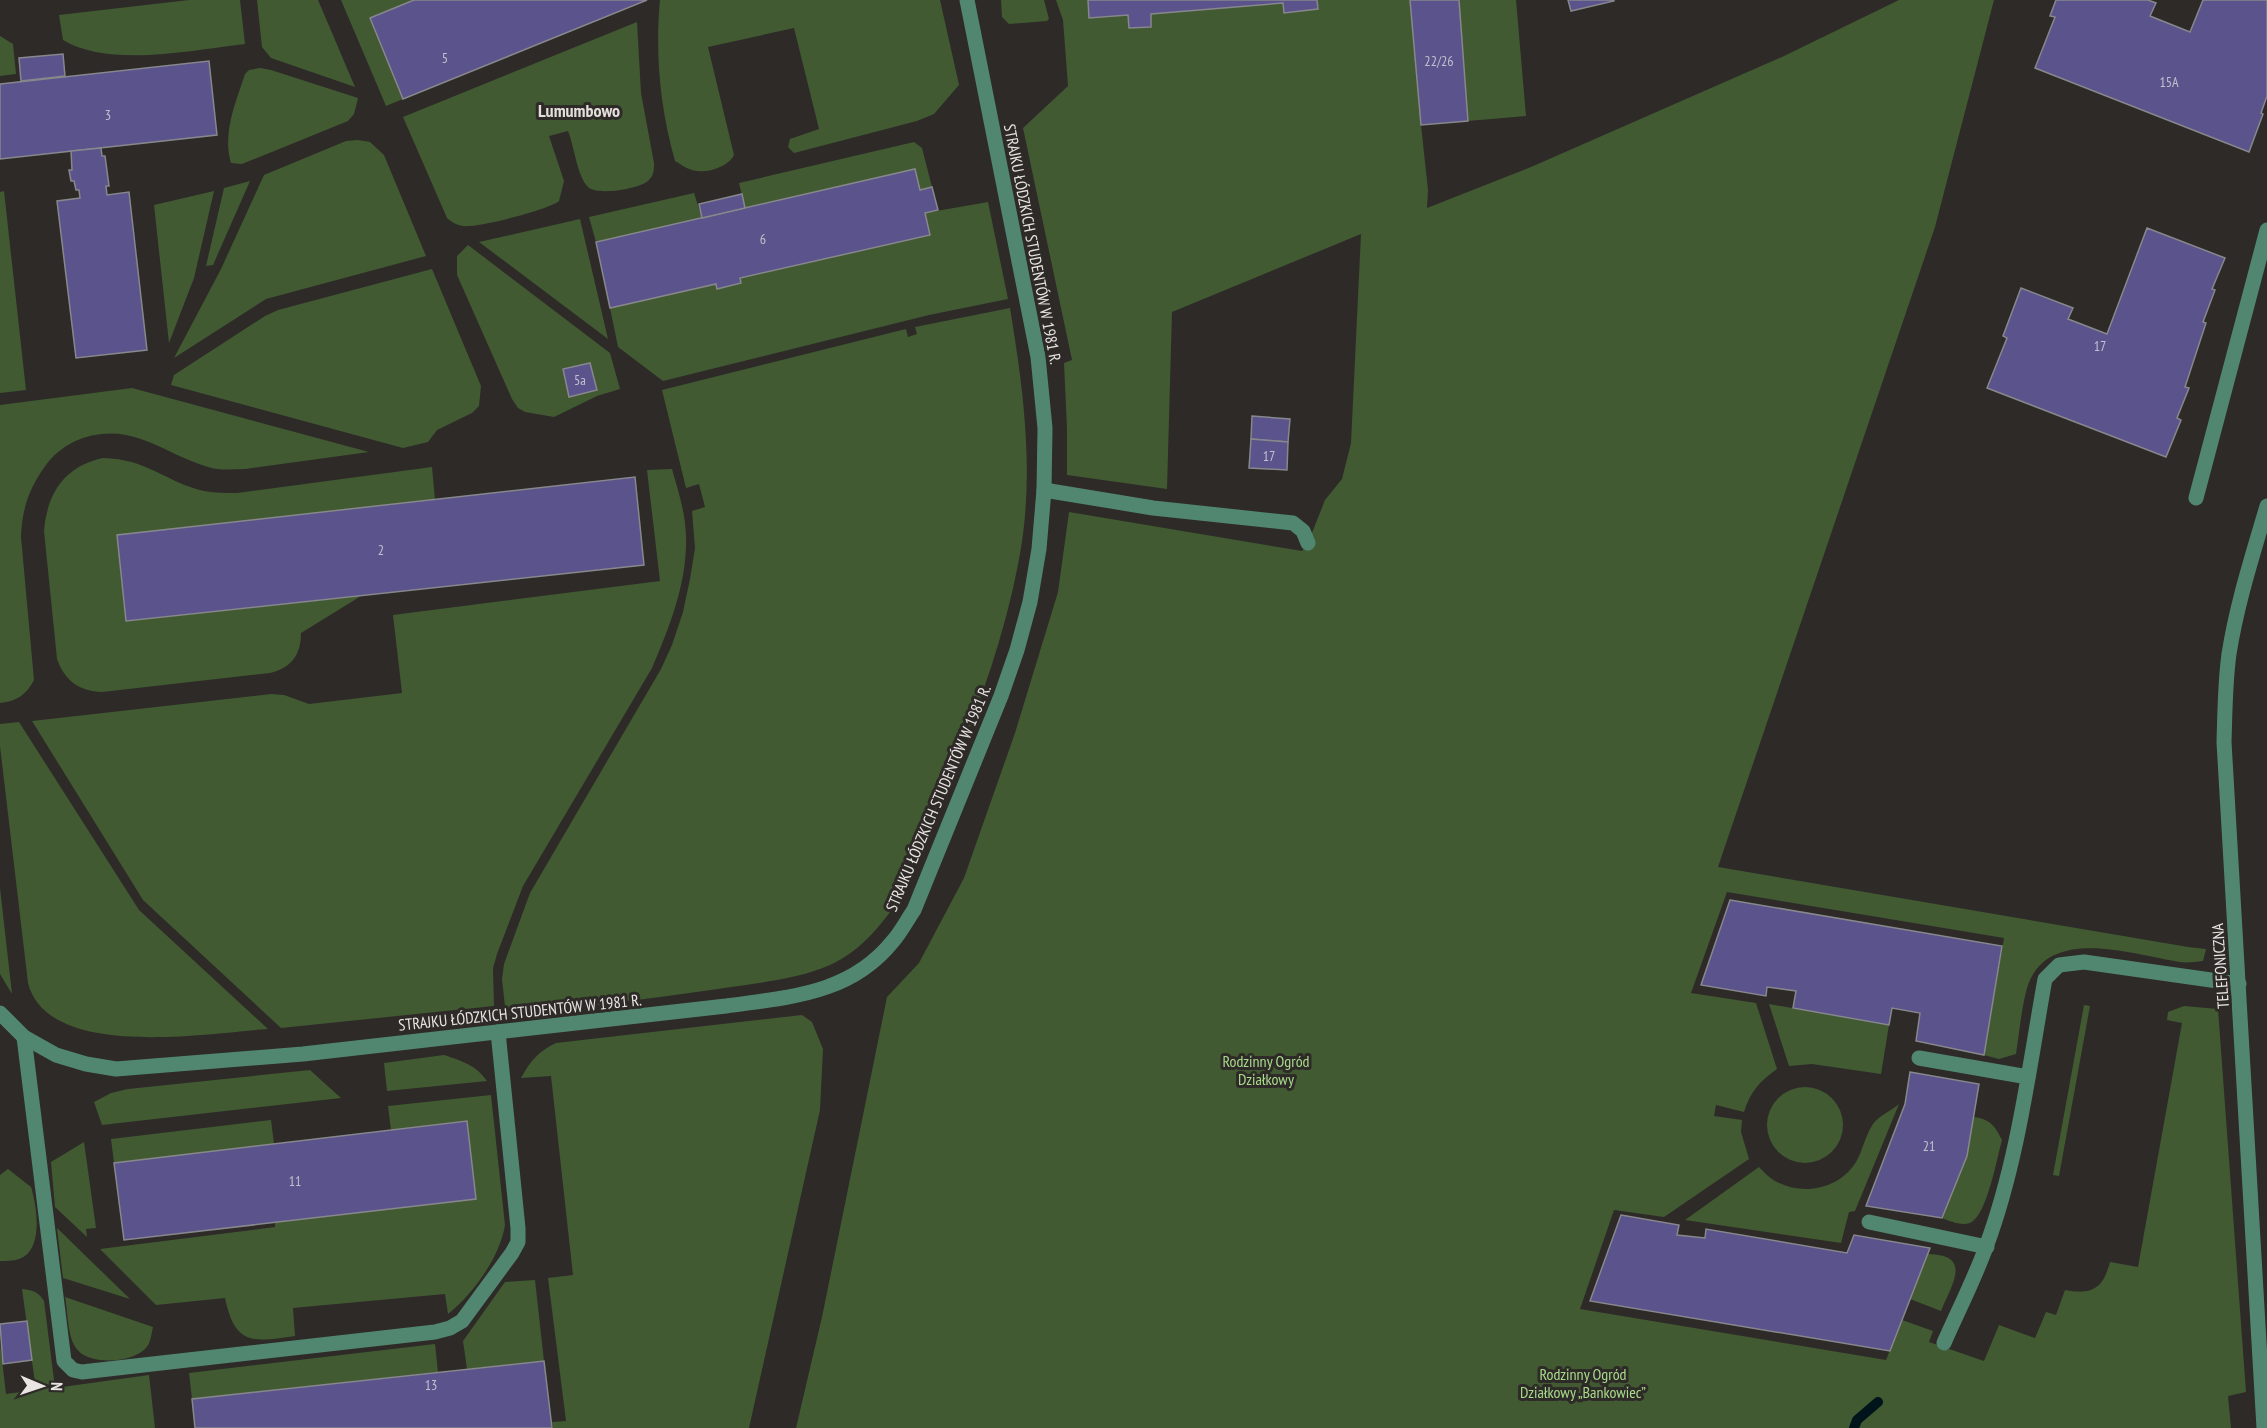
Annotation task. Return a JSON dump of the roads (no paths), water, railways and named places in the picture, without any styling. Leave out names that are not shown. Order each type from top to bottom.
[{"type":"street","name":"STRAJKU ŁÓDZKICH STUDENTÓW W 1981 R.","points":[[0,1013],[24,1037],[56,1055],[86,1064],[116,1069],[303,1054],[726,1006],[819,990],[840,984],[868,966],[893,942],[914,910],[1001,696],[1017,650],[1030,602],[1044,490],[1045,428],[1038,357],[967,0]]},
{"type":"street","points":[[2196,498],[2267,230]]},
{"type":"street","points":[[1044,490],[1153,508],[1293,523],[1303,531],[1308,543]]},
{"type":"street","name":"TELEFONICZNA","points":[[2264,1428],[2224,742],[2226,686],[2236,617],[2267,506]]},
{"type":"street","points":[[1944,1343],[1987,1247],[2016,1144],[2045,979],[2059,965],[2084,962],[2239,984]]},
{"type":"street","points":[[24,1037],[64,1361],[73,1370],[82,1372],[435,1332],[450,1328],[462,1321],[518,1242],[498,1032]]},
{"type":"street","points":[[1919,1058],[2028,1077]]},
{"type":"street","points":[[1869,1222],[1987,1247]]},
{"type":"waterway","points":[[1854,1428],[1857,1420],[1878,1402]]},
{"type":"district","name":"Lumumbowo","points":[[579,110]]},
{"type":"park label","name":"Rodzinny Ogród Działkowy","points":[[1266,1070]]},
{"type":"park label","name":"Rodzinny Ogród Działkowy „Bankowiec”","points":[[1583,1383]]}]
